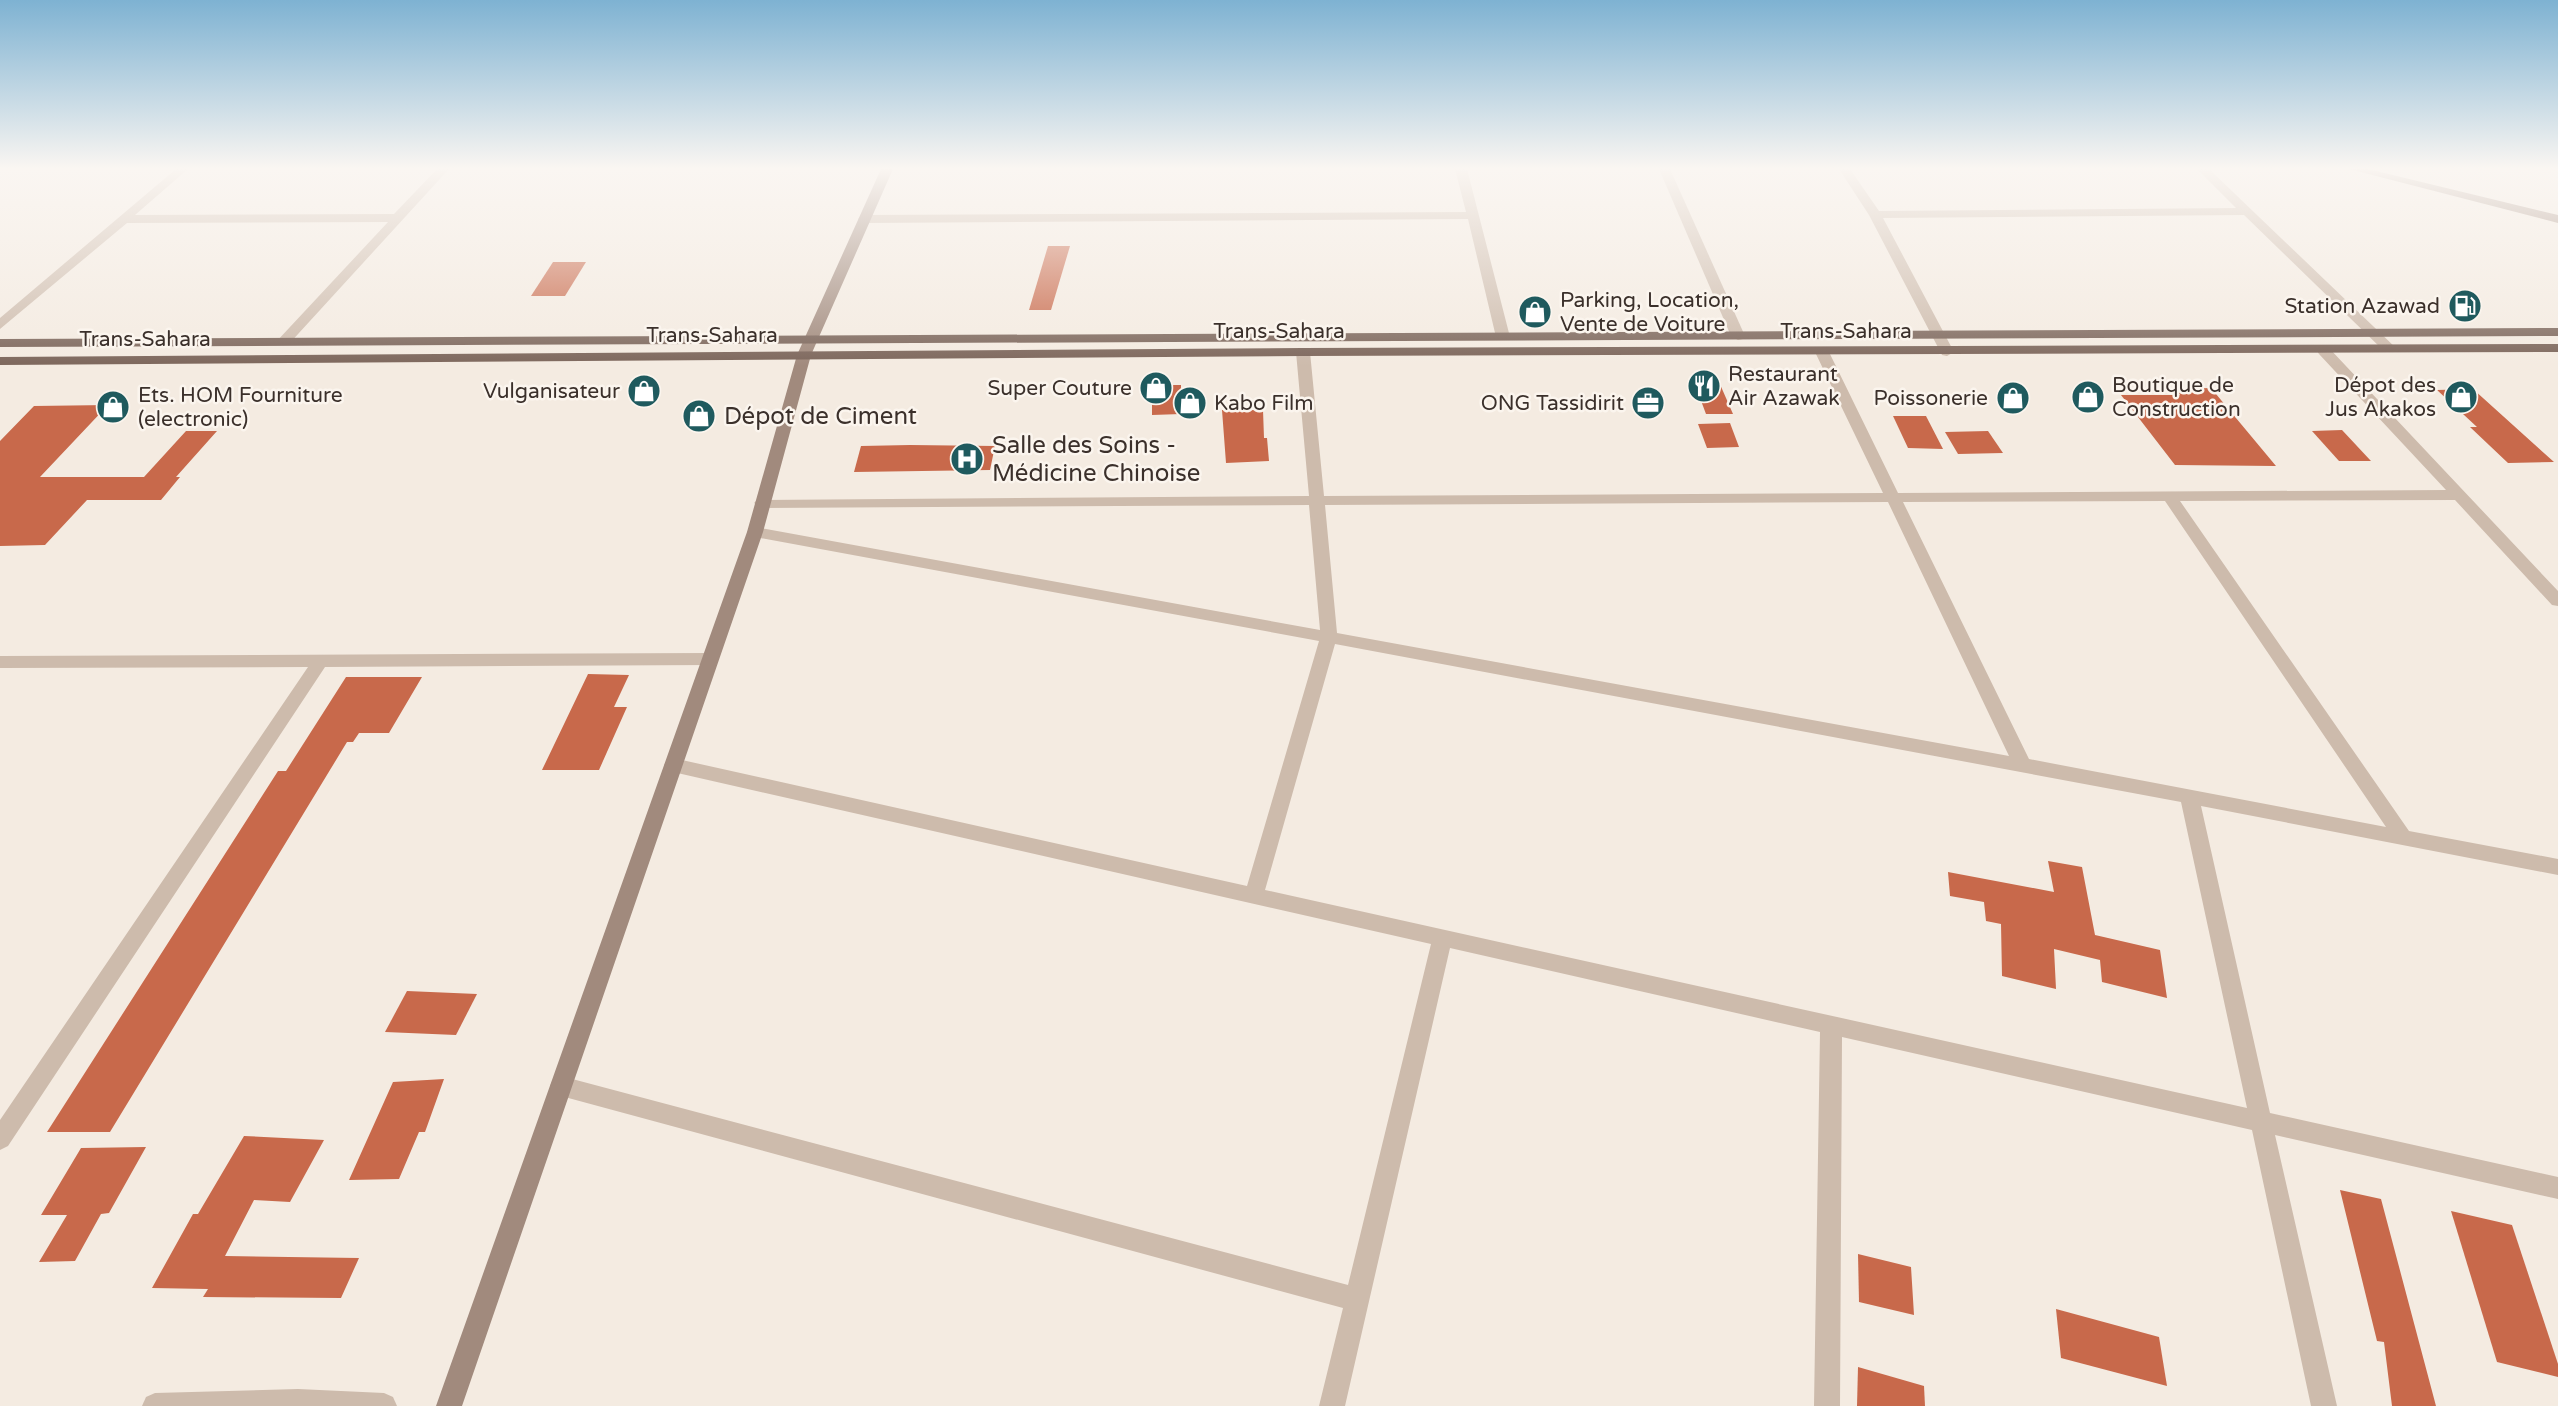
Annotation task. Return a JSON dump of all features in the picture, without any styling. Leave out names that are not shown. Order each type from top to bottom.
[{"type":"main road","name":"Trans-Sahara","points":[[0,360],[1503,337],[2558,332]]},
{"type":"main road","name":"Trans-Sahara","points":[[0,343],[282,342],[1303,352],[2324,351],[2558,348]]},
{"type":"street","points":[[0,325],[107,235]]},
{"type":"street","points":[[282,342],[383,235]]},
{"type":"street","points":[[449,1406],[755,532],[808,347],[857,235]]},
{"type":"street","points":[[1479,235],[1503,337]]},
{"type":"street","points":[[1693,235],[1738,336]]},
{"type":"street","points":[[1885,235],[1947,352]]},
{"type":"street","points":[[2272,235],[2390,349]]},
{"type":"street","points":[[2324,351],[2558,601]]},
{"type":"street","points":[[1254,895],[1329,637],[1303,352]]},
{"type":"street","points":[[1822,352],[2023,765]]},
{"type":"street","points":[[762,503],[2459,495]]},
{"type":"street","points":[[2169,496],[2403,837]]},
{"type":"street","points":[[755,532],[2023,765],[2558,867]]},
{"type":"street","points":[[0,662],[711,659]]},
{"type":"street","points":[[0,1139],[321,660]]},
{"type":"street","points":[[673,765],[2558,1188]]},
{"type":"street","points":[[2189,796],[2324,1406]]},
{"type":"street","points":[[1332,1406],[1442,937]]},
{"type":"street","points":[[1827,1406],[1831,1025]]},
{"type":"street","points":[[561,1086],[1357,1300]]},
{"type":"street","points":[[155,1406],[298,1402],[384,1406]]},
{"type":"building","points":[[1048,246],[1070,246],[1051,310],[1029,310]]},
{"type":"building","points":[[553,262],[586,262],[565,296],[531,296]]},
{"type":"building","points":[[1694,382],[1719,382],[1733,414],[1706,414]]},
{"type":"building","points":[[1152,385],[1181,385],[1181,414],[1152,415]]},
{"type":"building","points":[[2211,388],[2276,466],[2175,465],[2121,395],[2180,395],[2175,389]]},
{"type":"building","points":[[2473,389],[2554,462],[2508,463],[2470,427],[2477,427],[2437,390]]},
{"type":"building","points":[[108,405],[40,477],[144,477],[186,431],[217,431],[176,477],[180,477],[161,500],[87,500],[45,545],[0,546],[0,441],[34,406]]},
{"type":"building","points":[[1222,410],[1263,410],[1264,438],[1267,438],[1269,461],[1226,463]]},
{"type":"building","points":[[1893,416],[1926,416],[1943,449],[1908,448]]},
{"type":"building","points":[[1730,423],[1739,447],[1707,448],[1698,424]]},
{"type":"building","points":[[2342,430],[2371,461],[2339,461],[2312,431]]},
{"type":"building","points":[[1988,431],[2003,453],[1958,454],[1945,432]]},
{"type":"building","points":[[861,446],[995,446],[990,470],[854,472]]},
{"type":"building","points":[[588,674],[629,675],[614,707],[627,707],[599,770],[542,770]]},
{"type":"building","points":[[346,677],[422,677],[389,733],[359,733],[353,742],[347,742],[110,1132],[47,1132],[278,771],[286,771]]},
{"type":"building","points":[[2048,861],[2082,867],[2095,935],[2160,950],[2167,998],[2102,982],[2100,960],[2054,949],[2056,989],[2002,976],[2001,924],[1986,921],[1984,902],[1950,896],[1948,872],[2054,892]]},
{"type":"building","points":[[407,991],[477,994],[456,1035],[385,1032]]},
{"type":"building","points":[[444,1079],[425,1132],[419,1132],[399,1179],[349,1180],[393,1082]]},
{"type":"building","points":[[244,1136],[324,1140],[290,1202],[254,1200],[225,1256],[359,1258],[341,1298],[203,1297],[208,1289],[152,1288],[193,1214],[198,1214]]},
{"type":"building","points":[[146,1147],[109,1213],[101,1214],[75,1261],[39,1262],[67,1215],[41,1215],[81,1148]]},
{"type":"building","points":[[2340,1190],[2381,1199],[2436,1406],[2392,1406],[2384,1342],[2377,1341]]},
{"type":"building","points":[[2451,1211],[2512,1225],[2558,1364],[2558,1377],[2497,1362]]},
{"type":"building","points":[[1858,1254],[1911,1267],[1914,1315],[1859,1302]]},
{"type":"building","points":[[2056,1309],[2159,1337],[2167,1386],[2061,1358]]},
{"type":"building","points":[[1858,1367],[1924,1386],[1925,1406],[1857,1406]]},
{"type":"place","name":"Station Azawad","points":[[2465,306]]},
{"type":"place","name":"Parking, Location, Vente de Voiture","points":[[1535,312]]},
{"type":"place","name":"Restaurant Air Azawak","points":[[1704,386]]},
{"type":"place","name":"Super Couture","points":[[1156,388]]},
{"type":"place","name":"Vulganisateur","points":[[644,391]]},
{"type":"place","name":"Boutique de Construction","points":[[2088,397]]},
{"type":"place","name":"Dépot des Jus Akakos","points":[[2461,397]]},
{"type":"place","name":"Poissonerie","points":[[2013,398]]},
{"type":"place","name":"Kabo Film","points":[[1190,403]]},
{"type":"place","name":"ONG Tassidirit","points":[[1648,403]]},
{"type":"place","name":"Ets. HOM Fourniture (electronic)","points":[[113,407]]},
{"type":"place","name":"Dépot de Ciment","points":[[699,416]]},
{"type":"place","name":"Salle des Soins - Médicine Chinoise","points":[[967,459]]}]
